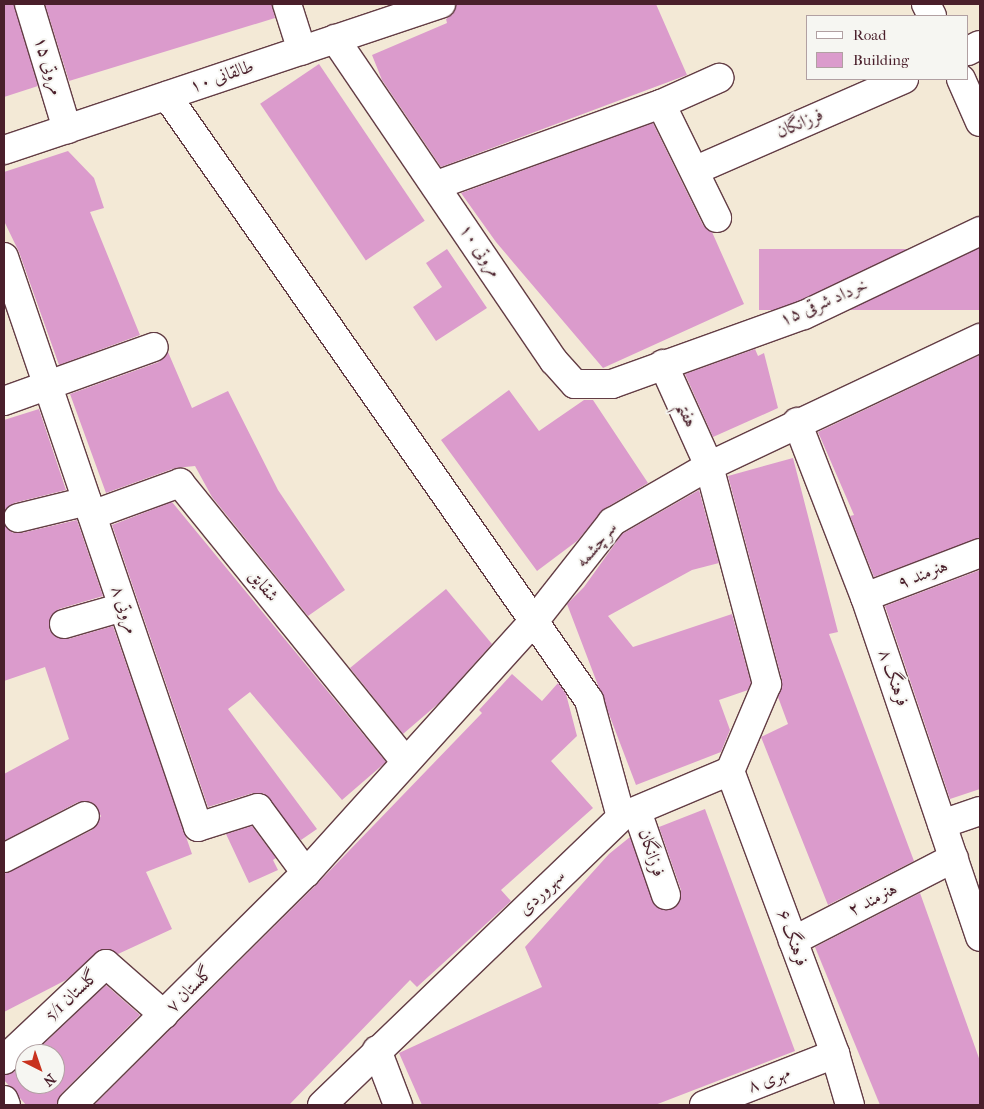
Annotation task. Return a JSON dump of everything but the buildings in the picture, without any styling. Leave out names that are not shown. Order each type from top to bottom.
[{"type":"street","name":"مروتی ۱۵","points":[[29,4],[68,129]]},
{"type":"street","points":[[287,4],[302,50]]},
{"type":"street","name":"طالقانی ۱۰","points":[[4,150],[441,4]]},
{"type":"street","name":"مروتی ۱۰","points":[[336,39],[437,185],[554,361],[575,384],[612,384],[664,364]]},
{"type":"street","points":[[437,185],[661,104],[719,78]]},
{"type":"street","name":"فرزانگان","points":[[696,170],[902,80]]},
{"type":"street","points":[[960,80],[980,122]]},
{"type":"street","name":"فرزانگان","points":[[167,96],[535,620],[589,700],[629,814],[666,895]]},
{"type":"street","points":[[661,104],[696,170],[718,218]]},
{"type":"street","name":"۱۵ خرداد شرقی","points":[[664,364],[804,315],[980,231]]},
{"type":"street","name":"مروتی ۸","points":[[4,257],[10,295],[48,385],[198,827],[258,808],[306,873]]},
{"type":"street","name":"سرچشمه","points":[[306,873],[405,761],[535,620],[612,522],[709,466],[751,448],[797,422],[980,338]]},
{"type":"street","points":[[4,401],[154,347]]},
{"type":"street","name":"هفتم","points":[[664,364],[709,466],[767,684],[730,771]]},
{"type":"street","name":"فرهنگ ۸","points":[[797,422],[865,597],[980,937]]},
{"type":"street","name":"شقایق","points":[[89,508],[180,484],[405,761]]},
{"type":"street","points":[[18,518],[89,508]]},
{"type":"street","name":"هنرمند ۹","points":[[865,597],[980,553]]},
{"type":"street","points":[[64,624],[123,607]]},
{"type":"street","name":"سهروردی","points":[[322,1105],[377,1050],[629,814],[730,771]]},
{"type":"street","name":"فرهنگ ۶","points":[[730,771],[835,1054],[850,1105]]},
{"type":"street","points":[[942,824],[980,811]]},
{"type":"street","points":[[4,858],[85,816]]},
{"type":"street","name":"هنرمند ۲","points":[[793,941],[954,858]]},
{"type":"street","name":"گلستان ۷","points":[[72,1105],[306,873]]},
{"type":"street","name":"گلستان 5/1","points":[[4,1060],[106,964],[164,1015]]},
{"type":"street","points":[[377,1050],[398,1105]]},
{"type":"street","name":"مهری ۸","points":[[704,1105],[835,1054]]},
{"type":"street","points":[[4,1100],[6,1105]]}]
